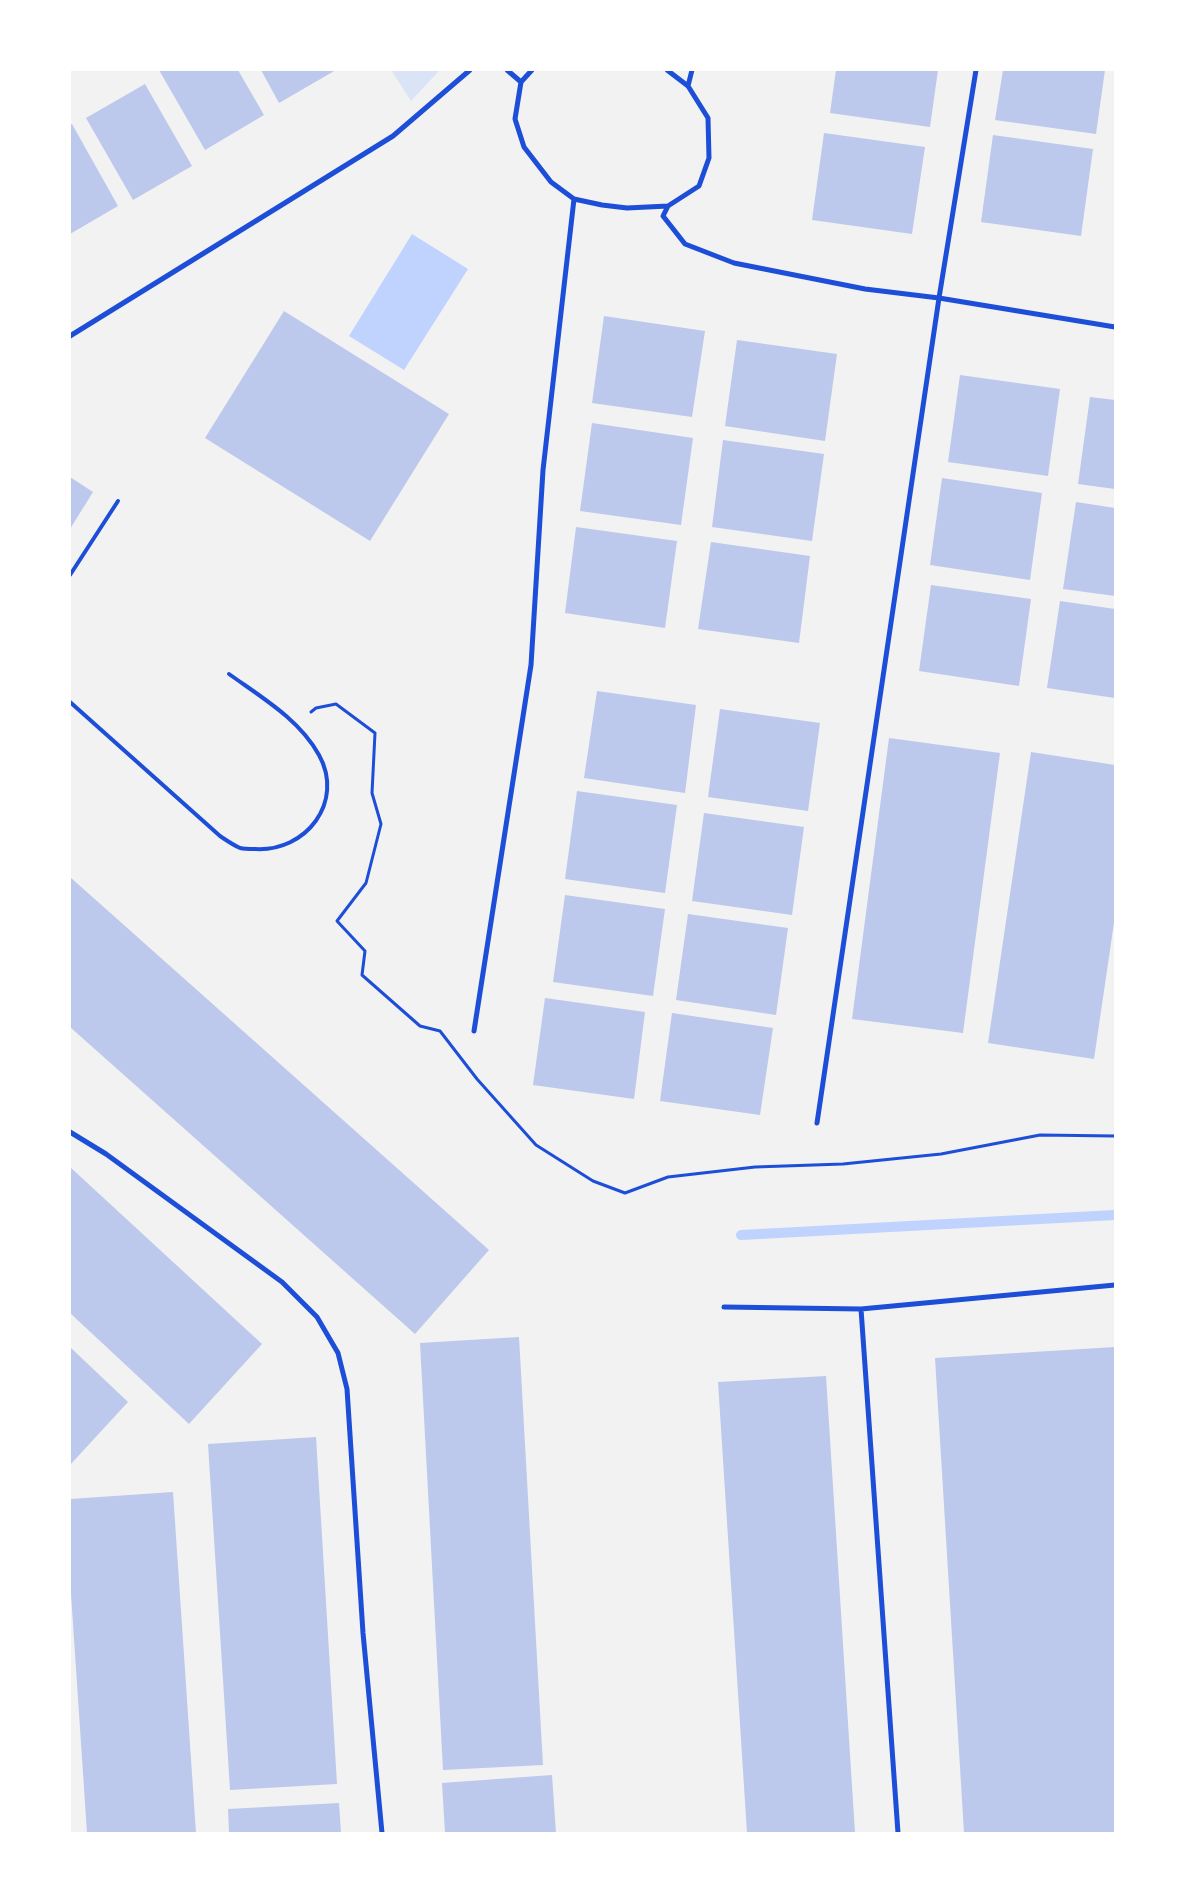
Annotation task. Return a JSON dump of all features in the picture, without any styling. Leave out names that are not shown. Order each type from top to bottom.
[{"type":"street","points":[[70,336],[393,136],[470,70]]},
{"type":"street","points":[[507,70],[521,82]]},
{"type":"street","points":[[532,70],[521,82],[515,119],[524,147],[551,182],[574,199],[602,206],[627,208],[668,206],[699,186],[709,158],[708,118],[688,86],[667,70]]},
{"type":"street","points":[[688,86],[692,70]]},
{"type":"street","points":[[817,1123],[939,298],[976,70]]},
{"type":"street","points":[[474,1031],[531,665],[543,470],[574,199]]},
{"type":"street","points":[[668,206],[663,216],[685,244],[734,263],[865,289],[939,298],[1115,327]]},
{"type":"street","points":[[70,1132],[106,1154],[282,1282],[317,1317],[338,1353],[347,1389],[363,1633],[382,1833]]},
{"type":"street","points":[[724,1307],[862,1309],[1115,1285]]},
{"type":"street","points":[[862,1309],[898,1833]]},
{"type":"lane","points":[[70,575],[118,501]]},
{"type":"lane","points":[[70,702],[220,836],[240,848],[270,850],[291,844],[314,826],[326,800],[327,777],[319,755],[297,724],[229,674]]},
{"type":"path","points":[[297,724],[316,708],[336,704],[374,733],[372,793],[381,824],[366,882],[337,921],[365,950],[362,975],[420,1026],[440,1031],[476,1079],[536,1145],[593,1181],[625,1193],[668,1176],[755,1167],[843,1164],[931,1155],[1040,1135],[1115,1136]]},
{"type":"shaded area","points":[[391,70],[440,70],[411,101]]},
{"type":"water","points":[[412,234],[468,269],[404,370],[349,336]]},
{"type":"building","points":[[159,70],[238,70],[264,115],[205,150]]},
{"type":"building","points":[[261,70],[336,70],[279,103]]},
{"type":"building","points":[[836,70],[938,70],[930,127],[830,113]]},
{"type":"building","points":[[1003,70],[1105,70],[1096,134],[995,120]]},
{"type":"building","points":[[145,84],[192,166],[133,200],[86,118]]},
{"type":"building","points":[[72,124],[118,206],[70,234],[70,125]]},
{"type":"building","points":[[824,133],[925,147],[912,234],[812,220]]},
{"type":"building","points":[[993,135],[1093,149],[1081,236],[981,222]]},
{"type":"building","points":[[284,311],[449,414],[370,541],[205,438]]},
{"type":"building","points":[[604,316],[705,331],[692,417],[592,403]]},
{"type":"building","points":[[737,340],[837,354],[825,441],[725,426]]},
{"type":"building","points":[[960,375],[1060,389],[1048,476],[948,462]]},
{"type":"building","points":[[1090,397],[1115,400],[1115,489],[1078,484]]},
{"type":"building","points":[[592,423],[693,438],[681,525],[580,511]]},
{"type":"building","points":[[723,440],[824,454],[812,541],[712,527]]},
{"type":"building","points":[[70,477],[93,492],[70,529]]},
{"type":"building","points":[[942,478],[1042,493],[1030,580],[930,565]]},
{"type":"building","points":[[1076,502],[1115,508],[1115,596],[1063,589]]},
{"type":"building","points":[[576,527],[677,541],[665,628],[565,613]]},
{"type":"building","points":[[711,542],[810,556],[799,643],[698,629]]},
{"type":"building","points":[[931,585],[1031,599],[1019,686],[919,671]]},
{"type":"building","points":[[1060,601],[1115,609],[1115,698],[1047,688]]},
{"type":"building","points":[[597,691],[696,705],[685,793],[584,778]]},
{"type":"building","points":[[720,709],[820,723],[808,811],[708,797]]},
{"type":"building","points":[[889,738],[1000,753],[963,1033],[852,1019]]},
{"type":"building","points":[[1031,752],[1115,765],[1115,916],[1094,1059],[988,1043]]},
{"type":"building","points":[[577,791],[677,805],[665,893],[565,879]]},
{"type":"building","points":[[704,813],[804,827],[792,915],[692,901]]},
{"type":"building","points":[[70,877],[489,1250],[415,1334],[70,1027]]},
{"type":"building","points":[[565,895],[665,909],[653,996],[553,982]]},
{"type":"building","points":[[688,914],[788,928],[776,1015],[676,1000]]},
{"type":"building","points":[[545,998],[645,1012],[634,1099],[533,1085]]},
{"type":"building","points":[[672,1013],[773,1028],[760,1115],[660,1101]]},
{"type":"building","points":[[70,1167],[262,1344],[189,1424],[70,1313]]},
{"type":"building","points":[[519,1337],[543,1765],[443,1770],[420,1343]]},
{"type":"building","points":[[70,1347],[128,1402],[70,1465]]},
{"type":"building","points":[[1115,1347],[1115,1833],[964,1833],[935,1358]]},
{"type":"building","points":[[826,1376],[855,1833],[747,1833],[718,1382]]},
{"type":"building","points":[[316,1437],[337,1784],[230,1790],[208,1444]]},
{"type":"building","points":[[173,1492],[196,1833],[87,1833],[70,1579],[70,1499]]},
{"type":"building","points":[[552,1775],[556,1833],[445,1833],[442,1783]]},
{"type":"building","points":[[339,1803],[341,1833],[229,1833],[228,1809]]},
{"type":"waterway","points":[[741,1235],[1115,1215]]}]
